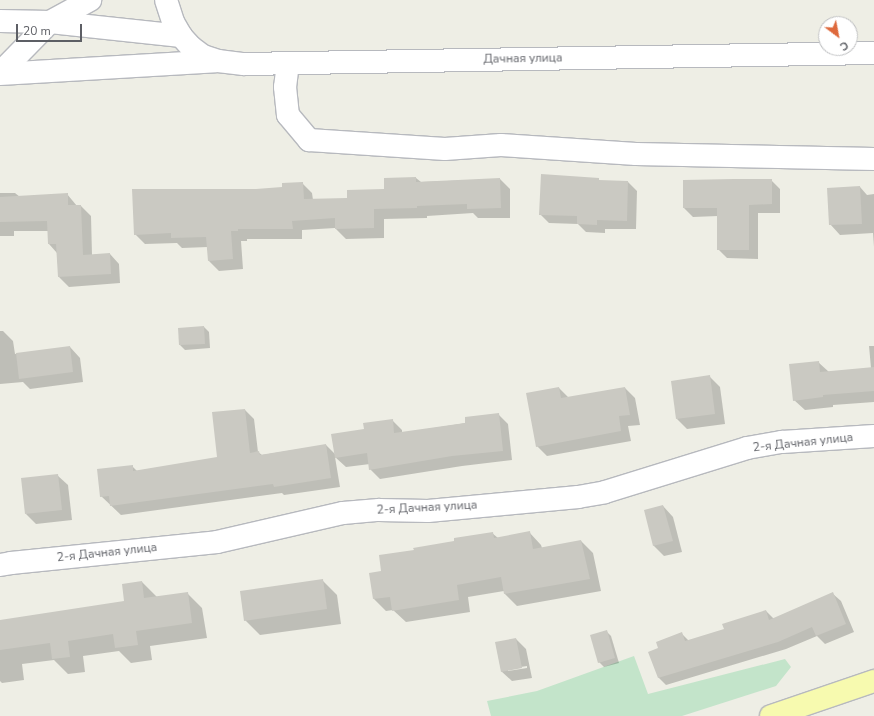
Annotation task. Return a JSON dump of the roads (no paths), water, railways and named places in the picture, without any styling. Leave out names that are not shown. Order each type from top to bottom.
[{"type":"main road","points":[[771,716],[874,681]]},
{"type":"street","points":[[0,74],[50,22],[90,0]]},
{"type":"street","name":"Дачная улица","points":[[166,0],[173,22],[181,36],[191,47],[203,56],[218,61],[244,64],[874,54]]},
{"type":"street","points":[[0,21],[50,22],[181,36]]},
{"type":"street","points":[[0,74],[218,61]]},
{"type":"street","points":[[288,63],[285,87],[288,115],[309,140],[445,149],[501,146],[644,154],[874,159]]},
{"type":"street","name":"2-я Дачная улица","points":[[0,565],[11,562],[217,542],[343,513],[379,510],[428,510],[578,497],[605,492],[747,448],[782,442],[874,436]]}]
